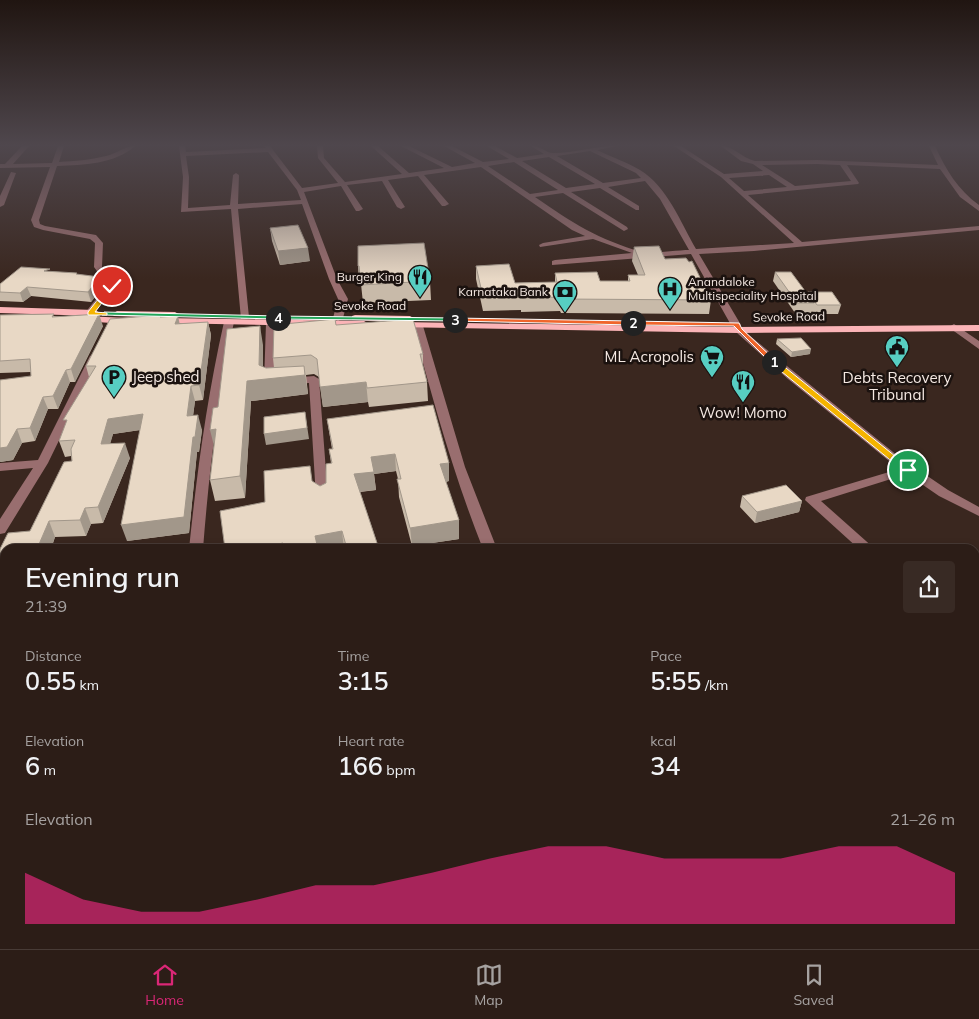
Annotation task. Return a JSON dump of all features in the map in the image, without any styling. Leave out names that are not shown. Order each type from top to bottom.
[{"type":"main road","name":"Sevoke Road","points":[[0,310],[90,313],[112,321],[244,317],[338,318],[418,322]]},
{"type":"main road","name":"Sevoke Road","points":[[0,317],[112,321],[272,323],[447,322],[738,327],[979,328]]},
{"type":"main road","name":"Sevoke Road","points":[[738,327],[979,323]]},
{"type":"street","points":[[0,205],[6,190]]},
{"type":"street","points":[[46,190],[35,220],[37,225],[43,228],[93,237],[99,243],[98,267],[112,286],[90,313]]},
{"type":"street","points":[[185,190],[184,210],[305,202]]},
{"type":"street","points":[[235,190],[234,206],[244,317]]},
{"type":"street","points":[[300,190],[333,279],[341,292],[342,299],[338,318]]},
{"type":"street","points":[[347,190],[359,209]]},
{"type":"street","points":[[391,190],[401,207]]},
{"type":"street","points":[[434,190],[445,204]]},
{"type":"street","points":[[520,190],[556,216],[593,237],[644,254]]},
{"type":"street","points":[[528,196],[560,190]]},
{"type":"street","points":[[562,190],[624,229]]},
{"type":"street","points":[[608,190],[636,208]]},
{"type":"street","points":[[656,190],[738,327],[767,357],[908,470],[933,488],[979,512]]},
{"type":"street","points":[[738,190],[801,245]]},
{"type":"street","points":[[741,193],[778,190]]},
{"type":"street","points":[[956,190],[961,197],[979,209]]},
{"type":"street","points":[[555,263],[644,254],[695,253],[801,245],[979,228]]},
{"type":"street","points":[[543,245],[593,237]]},
{"type":"street","points":[[196,544],[205,452],[216,380],[229,322]]},
{"type":"street","points":[[418,322],[456,460],[488,544]]},
{"type":"street","points":[[272,323],[269,383],[314,379],[322,498]]},
{"type":"street","points":[[954,327],[979,346]]},
{"type":"street","points":[[0,530],[42,463],[100,347]]},
{"type":"street","points":[[0,467],[42,463]]},
{"type":"street","points":[[862,544],[811,500],[908,470]]},
{"type":"building","points":[[298,225],[308,248],[278,251],[270,228]]},
{"type":"building","points":[[424,243],[430,281],[361,285],[358,266],[358,246]]},
{"type":"building","points":[[659,246],[665,259],[686,258],[689,262],[692,261],[711,300],[522,298],[521,295],[483,297],[476,266],[509,264],[515,283],[557,282],[555,273],[597,272],[600,281],[630,281],[628,275],[645,275],[634,247]]},
{"type":"building","points":[[21,267],[50,269],[44,271],[77,273],[100,277],[88,292],[27,287],[20,293],[0,292],[0,284]]},
{"type":"building","points":[[775,272],[791,272],[814,303],[797,303]]},
{"type":"building","points":[[808,292],[832,292],[841,305],[817,305]]},
{"type":"building","points":[[54,314],[52,317],[99,314],[71,369],[66,370],[53,396],[43,397],[30,428],[17,429],[7,447],[0,448],[0,380],[31,376],[30,359],[0,361],[0,315]]},
{"type":"building","points":[[161,315],[160,317],[178,316],[175,324],[208,322],[199,385],[191,386],[187,416],[198,415],[195,437],[193,437],[184,517],[121,525],[143,414],[108,419],[101,444],[125,443],[98,507],[85,508],[80,520],[49,521],[39,544],[2,544],[8,533],[30,531],[64,462],[72,461],[71,449],[75,440],[59,441],[67,420],[63,420],[96,366],[86,366],[110,319]]},
{"type":"building","points":[[335,319],[336,325],[413,319],[423,354],[420,354],[427,382],[367,388],[366,382],[320,387],[317,359],[311,355],[273,358],[274,325]]},
{"type":"building","points":[[260,326],[259,365],[266,368],[304,366],[305,375],[247,381],[240,476],[210,480],[216,429],[210,430],[213,408],[218,407],[227,329]]},
{"type":"building","points":[[801,338],[811,349],[792,352],[777,339]]},
{"type":"building","points":[[433,405],[449,463],[440,464],[459,520],[410,528],[397,479],[401,479],[395,454],[371,457],[374,472],[354,474],[377,544],[346,544],[342,531],[315,536],[317,544],[224,544],[220,511],[265,502],[264,471],[310,466],[312,481],[320,486],[326,483],[326,464],[332,463],[329,449],[333,449],[327,419]]},
{"type":"building","points":[[305,412],[307,428],[264,434],[264,417]]},
{"type":"building","points":[[786,485],[802,501],[757,512],[742,496]]},
{"type":"place","name":"Burger King","points":[[420,298]]},
{"type":"place","name":"Anandaloke Multispeciality Hospital","points":[[670,310]]},
{"type":"place","name":"Karnataka Bank","points":[[565,313]]},
{"type":"place","name":"Debts Recovery Tribunal","points":[[897,368]]},
{"type":"place","name":"ML Acropolis","points":[[712,378]]},
{"type":"place","name":"Jeep shed","points":[[114,398]]},
{"type":"place","name":"Wow! Momo","points":[[743,403]]},
{"type":"route","points":[[112,286],[90,313],[274,318],[736,325],[767,357],[908,470]]}]
